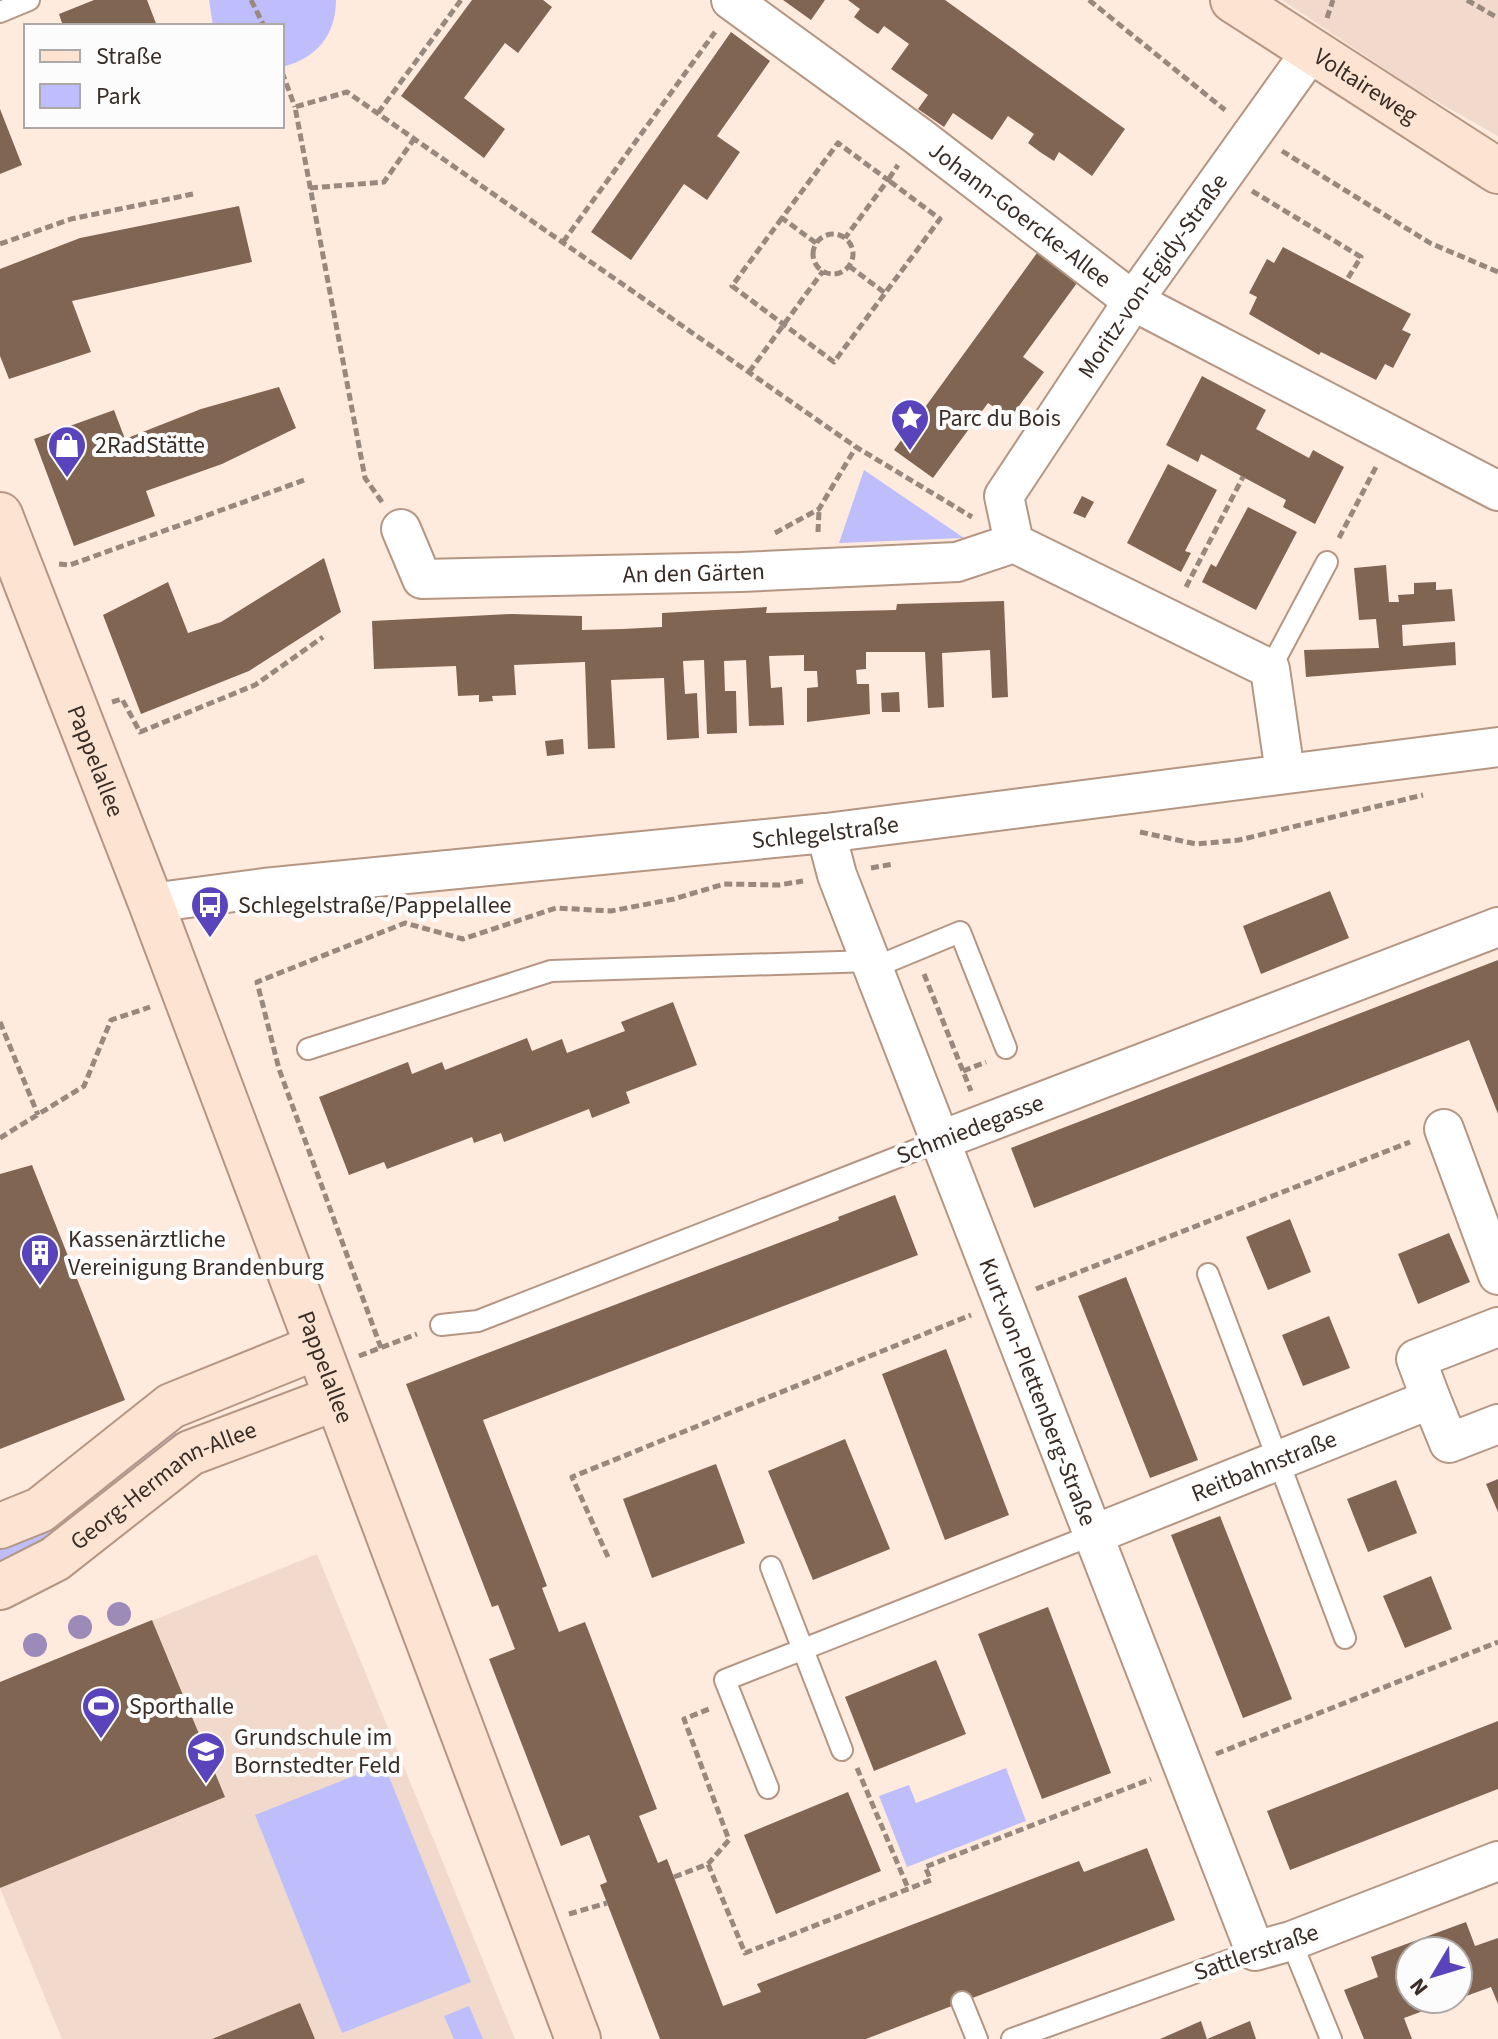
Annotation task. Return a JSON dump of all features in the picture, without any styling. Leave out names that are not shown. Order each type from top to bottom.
[{"type":"street","name":"Voltaireweg","points":[[1233,0],[1310,53],[1498,171]]},
{"type":"street","name":"Johann-Goercke-Allee","points":[[733,2],[918,136],[1133,301],[1498,491]]},
{"type":"street","name":"Moritz-von-Egidy-Straße","points":[[1014,543],[1004,496],[1133,301],[1310,53]]},
{"type":"street","name":"Pappelallee","points":[[0,515],[151,903],[578,2039]]},
{"type":"street","name":"An den Gärten","points":[[401,529],[422,579],[741,572],[957,562],[1014,543]]},
{"type":"street","points":[[1014,543],[1270,669],[1285,773]]},
{"type":"street","name":"Schlegelstraße","points":[[151,903],[264,888],[826,833],[1498,747]]},
{"type":"street","name":"Kurt-von-Plettenberg-Straße","points":[[826,833],[837,875],[939,1141],[1186,1765],[1273,1946]]},
{"type":"street","name":"Schmiedegasse","points":[[939,1141],[1498,927]]},
{"type":"street","points":[[1444,1129],[1498,1275]]},
{"type":"street","points":[[1498,1327],[1416,1359],[1449,1443],[1498,1424]]},
{"type":"street","name":"Georg-Hermann-Allee","points":[[0,1526],[40,1510],[171,1406],[326,1372]]},
{"type":"street","name":"Georg-Hermann-Allee","points":[[0,1587],[55,1559],[190,1453],[326,1372]]},
{"type":"street","name":"Reitbahnstraße","points":[[1095,1534],[1431,1399]]},
{"type":"street","name":"Sattlerstraße","points":[[1273,1946],[1498,1861]]},
{"type":"lane","points":[[0,12],[29,0]]},
{"type":"lane","points":[[1270,669],[1327,562]]},
{"type":"lane","points":[[308,1049],[551,971],[872,964],[960,932],[1006,1048]]},
{"type":"lane","name":"Schmiedegasse","points":[[441,1325],[478,1321],[939,1141]]},
{"type":"lane","points":[[1208,1274],[1345,1638]]},
{"type":"lane","points":[[768,1788],[725,1680],[1095,1534]]},
{"type":"lane","points":[[771,1567],[842,1750]]},
{"type":"lane","points":[[1273,1946],[1331,2039]]},
{"type":"lane","name":"Sattlerstraße","points":[[1012,2039],[1273,1946]]},
{"type":"lane","points":[[962,2002],[977,2039]]},
{"type":"path","points":[[251,0],[263,24]]},
{"type":"path","points":[[378,113],[461,0]]},
{"type":"path","points":[[1467,0],[1498,18]]},
{"type":"path","points":[[563,242],[733,2]]},
{"type":"path","points":[[284,77],[295,107],[365,478],[401,529]]},
{"type":"path","points":[[295,107],[347,92],[856,447],[1014,543]]},
{"type":"path","points":[[845,238],[918,136]]},
{"type":"path","points":[[310,188],[384,182],[414,138]]},
{"type":"path","points":[[838,143],[888,180],[940,219],[834,362],[732,286],[838,143]]},
{"type":"path","points":[[1224,174],[1361,257],[1348,278]]},
{"type":"path","points":[[0,244],[71,219],[193,194]]},
{"type":"path","points":[[782,218],[816,243]]},
{"type":"path","points":[[830,234],[845,238],[853,254],[849,266],[834,274],[823,271],[815,261],[816,243],[830,234]]},
{"type":"path","points":[[849,266],[885,293]]},
{"type":"path","points":[[749,372],[823,271]]},
{"type":"path","points":[[1327,562],[1392,436]]},
{"type":"path","points":[[741,572],[776,531],[819,509],[856,447]]},
{"type":"path","points":[[1196,598],[1184,591],[1243,477]]},
{"type":"path","points":[[18,561],[70,565],[307,479]]},
{"type":"path","points":[[76,711],[122,699],[140,732],[255,685],[323,637]]},
{"type":"path","points":[[915,950],[984,1124]]},
{"type":"path","points":[[0,1138],[84,1086],[111,1020],[186,996]]},
{"type":"path","points":[[0,1022],[38,1115]]},
{"type":"path","points":[[608,1557],[572,1477],[1004,1301],[1444,1129]]},
{"type":"path","points":[[326,1372],[441,1325]]},
{"type":"path","points":[[708,1864],[745,1953],[931,1880],[925,1867],[1498,1642]]},
{"type":"path","points":[[674,1877],[708,1864],[729,1840],[684,1719],[732,1699]]},
{"type":"path","points":[[842,1750],[863,1775],[908,1888]]},
{"type":"shaded area","points":[[1282,0],[1498,0],[1498,136],[1413,88]]},
{"type":"shaded area","name":"Grundschule im Bornstedter Feld","points":[[317,1554],[515,2039],[62,2039],[0,1888],[0,1682]]},
{"type":"green space","points":[[209,0],[336,0],[332,24],[322,44],[305,58],[284,66],[284,24],[213,24]]},
{"type":"green space","points":[[864,470],[964,538],[839,543]]},
{"type":"green space","points":[[172,1424],[181,1442],[49,1546],[0,1566],[0,1545]]},
{"type":"green space","points":[[384,1764],[471,1982],[342,2033],[255,1815]]},
{"type":"green space","points":[[1006,1768],[1026,1821],[907,1867],[879,1796],[909,1785],[916,1803]]},
{"type":"green space","points":[[469,2006],[483,2039],[454,2039],[444,2016]]},
{"type":"building","points":[[94,0],[147,0],[156,24],[62,24],[59,14]]},
{"type":"building","points":[[472,0],[543,0],[552,7],[518,53],[505,43],[464,98],[505,129],[484,158],[401,96]]},
{"type":"building","points":[[783,0],[825,0],[811,20]]},
{"type":"building","points":[[848,0],[945,0],[1125,129],[1092,176],[1059,152],[1054,161],[1040,152],[1028,143],[1034,134],[1008,116],[992,140],[953,113],[944,127],[918,109],[928,95],[891,69],[909,44],[884,26],[878,34],[866,26],[854,17],[860,9]]},
{"type":"building","points":[[731,32],[770,61],[717,136],[740,152],[707,200],[684,184],[631,260],[591,232]]},
{"type":"building","points":[[0,109],[22,165],[0,174]]},
{"type":"building","points":[[239,206],[252,262],[72,301],[91,352],[9,379],[0,356],[0,269],[80,238]]},
{"type":"building","points":[[1283,247],[1411,314],[1402,330],[1411,334],[1393,368],[1385,364],[1376,380],[1321,352],[1319,355],[1249,314],[1257,297],[1249,293],[1267,259],[1274,263]]},
{"type":"building","points":[[1037,253],[1077,283],[1023,357],[1044,372],[1010,418],[988,403],[933,478],[894,450]]},
{"type":"building","points":[[1202,376],[1266,410],[1256,429],[1309,458],[1313,450],[1344,467],[1315,524],[1283,507],[1286,500],[1201,454],[1198,462],[1166,445]]},
{"type":"building","points":[[279,387],[296,428],[222,464],[146,491],[155,516],[74,546],[34,439],[114,410],[125,439],[201,409]]},
{"type":"building","points":[[1168,464],[1217,490],[1185,551],[1191,553],[1181,572],[1127,543]]},
{"type":"building","points":[[1082,496],[1094,502],[1085,518],[1073,513]]},
{"type":"building","points":[[1248,507],[1297,532],[1256,610],[1202,582],[1211,564],[1216,567]]},
{"type":"building","points":[[324,558],[341,612],[249,671],[141,714],[103,615],[168,582],[188,633],[221,622]]},
{"type":"building","points":[[1386,565],[1389,602],[1399,602],[1398,595],[1414,594],[1414,583],[1436,582],[1436,590],[1452,589],[1455,621],[1402,625],[1403,646],[1455,642],[1456,665],[1306,677],[1304,650],[1379,648],[1376,619],[1359,620],[1354,568]]},
{"type":"building","points":[[1004,601],[1008,697],[992,698],[990,650],[942,653],[944,707],[928,708],[925,652],[866,652],[866,669],[856,670],[857,684],[869,684],[870,714],[807,722],[807,688],[818,687],[817,671],[804,671],[804,655],[769,656],[771,688],[782,687],[784,725],[749,726],[746,660],[724,661],[725,691],[736,691],[737,733],[707,734],[704,660],[683,661],[685,694],[697,693],[699,738],[667,740],[664,678],[611,680],[615,748],[588,749],[585,662],[514,665],[516,695],[492,696],[493,701],[479,702],[479,695],[458,696],[456,666],[374,669],[372,621],[512,614],[582,616],[582,630],[622,629],[662,627],[662,613],[767,607],[766,613],[896,610],[897,604]]},
{"type":"building","points":[[899,692],[900,712],[882,712],[881,693]]},
{"type":"building","points":[[563,739],[564,754],[547,756],[545,741]]},
{"type":"building","points":[[1330,891],[1349,938],[1261,974],[1243,926]]},
{"type":"building","points":[[1498,960],[1498,1114],[1469,1040],[1034,1208],[1011,1148]]},
{"type":"building","points":[[673,1002],[697,1065],[626,1092],[630,1103],[592,1118],[589,1109],[504,1142],[501,1133],[474,1143],[472,1137],[387,1169],[384,1162],[349,1175],[319,1097],[408,1062],[412,1074],[442,1062],[445,1070],[527,1038],[532,1051],[562,1039],[567,1053],[625,1031],[621,1022]]},
{"type":"building","name":"Kassenärztliche Vereinigung Brandenburg","points":[[32,1165],[125,1400],[0,1449],[0,1174]]},
{"type":"building","points":[[895,1195],[918,1255],[483,1420],[547,1586],[542,1588],[559,1632],[585,1622],[657,1809],[639,1816],[658,1863],[667,1859],[723,2006],[761,1992],[757,1984],[1079,1861],[1084,1872],[1147,1848],[1175,1920],[866,2039],[660,2039],[600,1885],[607,1882],[589,1835],[561,1846],[489,1659],[515,1649],[498,1605],[492,1607],[406,1384],[839,1220],[838,1217]]},
{"type":"building","points":[[1290,1219],[1311,1272],[1268,1290],[1246,1237]]},
{"type":"building","points":[[1449,1233],[1470,1282],[1418,1304],[1398,1254]]},
{"type":"building","points":[[1126,1277],[1198,1460],[1150,1478],[1078,1296]]},
{"type":"building","points":[[1329,1316],[1350,1368],[1303,1386],[1282,1335]]},
{"type":"building","points":[[946,1349],[1009,1515],[945,1540],[882,1374]]},
{"type":"building","points":[[845,1439],[890,1549],[813,1580],[768,1471]]},
{"type":"building","points":[[716,1464],[745,1543],[652,1578],[623,1499]]},
{"type":"building","points":[[1498,1479],[1498,1512],[1486,1484]]},
{"type":"building","points":[[1396,1480],[1417,1533],[1368,1552],[1347,1499]]},
{"type":"building","points":[[1220,1516],[1292,1699],[1243,1718],[1171,1535]]},
{"type":"building","points":[[1431,1576],[1452,1629],[1405,1648],[1383,1596]]},
{"type":"building","points":[[1048,1607],[1111,1773],[1042,1799],[978,1634]]},
{"type":"building","name":"Sporthalle","points":[[152,1620],[225,1797],[0,1888],[0,1682]]},
{"type":"building","points":[[936,1660],[966,1734],[874,1771],[845,1697]]},
{"type":"building","points":[[1498,1721],[1498,1789],[1290,1870],[1267,1811]]},
{"type":"building","points":[[848,1792],[881,1871],[776,1914],[744,1835]]},
{"type":"building","points":[[1466,1922],[1471,1935],[1431,1935]]},
{"type":"building","points":[[1498,1938],[1498,2004],[1491,1987],[1474,1993],[1474,1943],[1475,1946]]},
{"type":"building","points":[[1394,1949],[1394,2015],[1412,2015],[1404,2018],[1412,2039],[1364,2039],[1344,1990],[1378,1977],[1371,1957]]},
{"type":"building","points":[[300,2003],[315,2039],[212,2039]]},
{"type":"building","points":[[1201,2021],[1207,2039],[1160,2039]]},
{"type":"building","points":[[1250,2021],[1256,2039],[1207,2039]]},
{"type":"place","name":"Parc du Bois","points":[[910,452]]},
{"type":"place","name":"2RadStätte","points":[[67,479]]},
{"type":"place","name":"Schlegelstraße/Pappelallee","points":[[210,939]]},
{"type":"place","name":"Kassenärztliche Vereinigung Brandenburg","points":[[40,1287]]},
{"type":"place","name":"Sporthalle","points":[[101,1740]]},
{"type":"place","name":"Grundschule im Bornstedter Feld","points":[[206,1785]]}]
